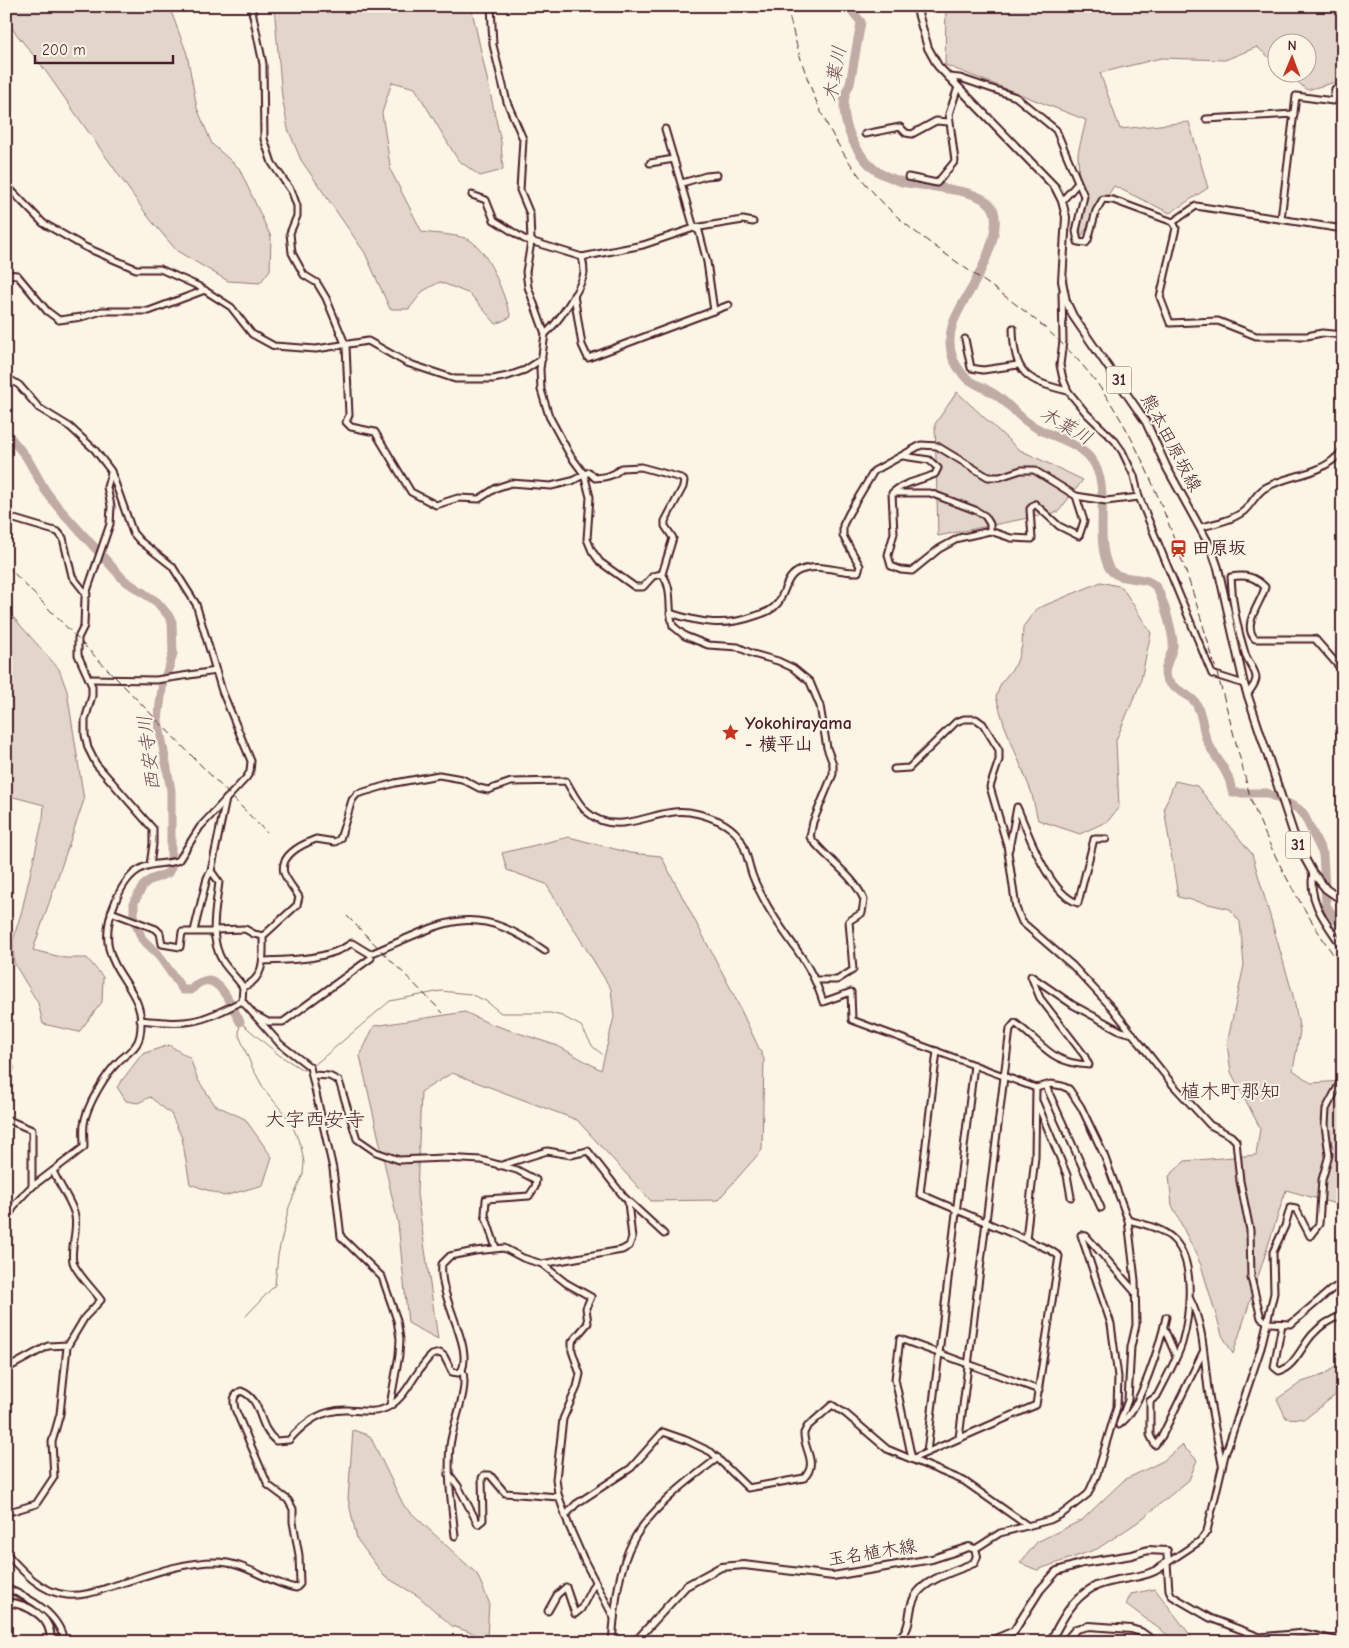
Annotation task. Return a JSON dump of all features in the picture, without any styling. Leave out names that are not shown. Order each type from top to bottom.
[{"type":"main road","name":"熊本田原坂線","points":[[916,6],[928,48],[948,77],[1045,175],[1055,187],[1062,201],[1066,229],[1062,281],[1066,301],[1074,316],[1146,422],[1170,476],[1201,527],[1218,568],[1247,695],[1298,844],[1313,873],[1333,894],[1343,901]]},
{"type":"main road","name":"玉名植木線","points":[[635,1642],[686,1586],[721,1567],[744,1565],[833,1576],[932,1559],[969,1547],[975,1549]]},
{"type":"main road","points":[[893,1642],[907,1630],[916,1595],[936,1580],[974,1563],[977,1556],[975,1549]]},
{"type":"main road","points":[[988,1642],[1014,1632],[1040,1590],[1057,1571],[1155,1550],[1167,1551],[1167,1563],[1143,1574],[1093,1587],[1067,1610],[1050,1642]]},
{"type":"main road","points":[[6,1602],[25,1606],[41,1616],[48,1624],[52,1634],[50,1642]]},
{"type":"main road","points":[[1065,1642],[1076,1629],[1089,1626],[1131,1629],[1141,1632],[1155,1642]]},
{"type":"street","points":[[251,6],[263,64],[264,139],[272,163],[292,192],[297,206],[297,216],[290,234],[292,252],[304,275],[317,283],[326,298],[346,346],[349,415],[346,422],[351,427],[375,432],[411,492],[436,504],[458,498],[479,499],[501,486],[511,483],[551,486],[572,481],[589,472],[595,478],[605,477],[616,474],[621,468],[641,467],[666,473],[684,481],[683,487],[665,521],[665,526],[673,538],[662,574]]},
{"type":"street","points":[[490,6],[493,45],[507,102],[523,139],[520,190],[530,214],[531,242],[526,272],[528,287],[545,334],[540,369],[541,390],[549,416],[565,447],[584,474],[590,497],[587,539],[600,562],[635,587],[642,587],[653,576],[662,574]]},
{"type":"street","points":[[948,77],[960,78],[1015,97],[1049,123],[1061,139],[1084,196],[1076,232],[1078,242],[1086,243],[1088,240],[1096,211],[1103,199],[1113,200],[1173,222],[1176,228],[1160,297],[1170,323],[1218,322],[1256,336],[1307,336],[1322,333],[1343,335]]},
{"type":"street","points":[[908,177],[937,183],[955,161],[949,114],[958,87]]},
{"type":"street","points":[[1280,219],[1296,96],[1333,102],[1335,89],[1343,88]]},
{"type":"street","points":[[1206,119],[1294,114]]},
{"type":"street","points":[[865,134],[900,127],[906,133],[912,134],[936,121],[949,122]]},
{"type":"street","points":[[665,129],[694,228],[699,231],[707,262],[714,311]]},
{"type":"street","points":[[650,163],[674,159]]},
{"type":"street","points":[[682,183],[717,175]]},
{"type":"street","points":[[1062,201],[1078,183]]},
{"type":"street","points":[[6,185],[31,214],[43,223],[67,237],[136,269],[160,269],[205,290],[231,307],[252,334],[274,346],[316,349],[368,342],[378,345],[407,363],[455,380],[492,379],[508,376],[525,370],[542,359]]},
{"type":"street","points":[[472,195],[486,200],[494,220],[531,242],[582,257],[643,245],[694,228],[743,220],[752,222]]},
{"type":"street","points":[[1173,222],[1196,206],[1343,230]]},
{"type":"street","points":[[545,334],[557,321],[574,295],[584,273],[582,257]]},
{"type":"street","points":[[6,274],[17,275],[47,311],[59,320],[68,320],[102,311],[149,311],[205,290]]},
{"type":"street","points":[[1062,281],[1063,341],[1060,365],[1068,391],[1086,413],[1116,441],[1134,476],[1139,496],[1212,674],[1221,679],[1244,684]]},
{"type":"street","points":[[574,295],[582,345],[588,358],[729,305]]},
{"type":"street","points":[[1013,328],[1018,365],[1037,383],[1068,391]]},
{"type":"street","points":[[965,339],[971,368],[983,370],[1018,365]]},
{"type":"street","points":[[6,377],[19,385],[39,408],[77,432],[112,471],[133,533],[140,541],[172,566],[196,604],[216,671],[251,761],[250,772],[200,827],[178,860],[139,869],[128,878],[120,890],[111,912],[107,933],[108,952],[114,966],[136,999],[140,1020],[140,1036],[137,1045],[117,1062],[100,1087],[87,1113],[84,1147],[32,1187],[17,1202],[6,1220]]},
{"type":"street","points":[[670,613],[712,624],[745,620],[772,609],[779,602],[790,578],[803,569],[817,568],[858,572],[860,566],[843,536],[843,525],[874,471],[883,464],[921,445],[937,446],[988,477],[1000,477],[1022,470],[1034,470],[1076,496],[1106,501],[1139,496]]},
{"type":"street","points":[[1201,527],[1224,521],[1244,511],[1264,489],[1308,474],[1332,462],[1343,450]]},
{"type":"street","points":[[902,456],[929,460],[938,468],[935,474],[904,484],[896,488],[892,493],[894,533],[888,556],[891,566],[901,570],[912,571],[950,542],[990,531],[1011,538],[1032,538],[1030,509],[1035,504],[1059,526],[1079,536],[1084,521],[1076,496]]},
{"type":"street","points":[[112,471],[107,487],[111,506],[110,524],[87,594],[84,626],[78,638],[78,655],[92,686],[92,696],[85,720],[88,748],[96,764],[150,823],[154,834],[150,865]]},
{"type":"street","points":[[892,493],[930,493],[975,510],[985,516],[990,524],[990,531]]},
{"type":"street","points":[[6,514],[11,518],[58,532],[63,538],[72,576],[87,594]]},
{"type":"street","points":[[662,574],[667,581],[670,593],[670,613],[673,626],[686,636],[708,646],[738,647],[778,661],[802,675],[810,682],[817,695],[833,764],[833,774],[813,822],[810,837],[820,850],[850,880],[864,900],[862,913],[849,921],[853,970],[837,980],[816,980]]},
{"type":"street","points":[[1247,695],[1256,680],[1256,675],[1240,639],[1232,604],[1231,577],[1246,576],[1257,579],[1266,587],[1250,621],[1252,635],[1255,639],[1315,639],[1343,671]]},
{"type":"street","points":[[90,680],[156,680],[216,671]]},
{"type":"street","points":[[894,769],[909,768],[956,722],[964,719],[976,719],[983,724],[999,750],[999,760],[990,788],[1008,854],[1016,908],[1022,922],[1073,966],[1133,1034],[1173,1085],[1210,1125],[1231,1136],[1236,1142],[1240,1181],[1249,1224],[1251,1278],[1261,1318],[1282,1324],[1291,1324],[1298,1321],[1332,1289],[1343,1283]]},
{"type":"street","points":[[243,987],[253,982],[261,970],[263,936],[297,905],[299,897],[284,873],[284,862],[301,845],[316,839],[335,842],[340,839],[352,800],[357,794],[395,783],[439,775],[462,779],[479,788],[488,790],[510,782],[566,781],[587,812],[606,822],[628,824],[675,812],[692,812],[731,828],[743,844],[753,878],[769,908],[816,980],[822,1002],[851,992],[852,1020],[1036,1088],[1062,1086],[1069,1089],[1082,1107],[1104,1155],[1128,1220],[1136,1293],[1136,1325],[1131,1347],[1128,1400],[1119,1425]]},
{"type":"street","points":[[194,931],[207,878],[211,871],[226,798]]},
{"type":"street","points":[[1008,854],[1017,807],[1035,848],[1057,887],[1066,897],[1078,903],[1094,839],[1106,839]]},
{"type":"street","points":[[211,871],[219,882],[214,931],[216,947],[223,961],[243,987],[242,1001],[280,1044],[310,1067],[322,1127],[334,1169],[341,1237],[382,1278],[397,1320],[400,1339],[399,1355],[390,1406]]},
{"type":"street","points":[[1313,873],[1311,882],[1315,904],[1343,948]]},
{"type":"street","points":[[111,912],[156,929],[160,933],[162,944],[180,947],[182,932],[245,929],[263,936]]},
{"type":"street","points":[[263,961],[303,959],[345,948],[352,943],[370,954],[448,922],[478,919],[524,936],[545,951]]},
{"type":"street","points":[[254,1015],[268,1022],[282,1022],[371,958]]},
{"type":"street","points":[[959,1438],[1008,1034],[1015,1023],[1049,1054],[1075,1065],[1089,1065],[1084,1055],[1040,998],[1031,976],[1073,1005],[1121,1031],[1133,1034]]},
{"type":"street","points":[[140,1020],[176,1024],[193,1022],[207,1019],[242,1001]]},
{"type":"street","points":[[912,1459],[1036,1405],[1059,1254],[920,1194],[937,1051]]},
{"type":"street","points":[[6,1056],[10,1068],[6,1080]]},
{"type":"street","points":[[927,1452],[974,1065]]},
{"type":"street","points":[[313,1075],[330,1076],[339,1081],[357,1139],[376,1152],[399,1160],[470,1158],[524,1172],[536,1182],[530,1196],[486,1200],[485,1215],[496,1248]]},
{"type":"street","points":[[1343,1077],[1326,1108],[1325,1125],[1329,1155],[1322,1180],[1319,1224],[1310,1236],[1296,1209],[1290,1208],[1285,1226],[1273,1252],[1274,1293],[1255,1366],[1222,1466],[1207,1531],[1200,1540],[1167,1563],[1169,1590],[1172,1596],[1210,1618],[1260,1638],[1297,1633],[1343,1642]]},
{"type":"street","points":[[1046,1086],[1101,1208]]},
{"type":"street","points":[[1026,1240],[1035,1157],[1036,1088]]},
{"type":"street","points":[[1036,1100],[1067,1175],[1071,1197]]},
{"type":"street","points":[[6,1119],[32,1130],[32,1187]]},
{"type":"street","points":[[498,1166],[547,1151],[571,1155],[588,1151],[628,1201],[664,1234]]},
{"type":"street","points":[[6,1513],[36,1504],[54,1478],[52,1442],[60,1414],[68,1345],[84,1317],[101,1300],[75,1268],[72,1260],[76,1218],[73,1207],[60,1188],[53,1171]]},
{"type":"street","points":[[542,1264],[622,1250],[629,1246],[632,1238],[628,1201]]},
{"type":"street","points":[[1128,1220],[1157,1229],[1174,1240],[1184,1257],[1189,1298],[1182,1346],[1158,1396],[1150,1400]]},
{"type":"street","points":[[975,1549],[1000,1533],[1028,1526],[1062,1514],[1088,1494],[1098,1474],[1113,1427],[1117,1407],[1118,1377],[1112,1331],[1081,1235],[1086,1236],[1136,1293]]},
{"type":"street","points":[[6,1553],[34,1581],[67,1595],[87,1594],[183,1566],[216,1562],[252,1570],[286,1586],[296,1588],[300,1584],[299,1555],[293,1522],[293,1510],[288,1500],[268,1485],[235,1409],[233,1401],[236,1393],[241,1390],[250,1394],[267,1434],[276,1441],[288,1440],[315,1416],[332,1411],[373,1411],[390,1406],[402,1396],[432,1355],[440,1353],[444,1356],[452,1372],[458,1373],[462,1370],[465,1363],[464,1348],[443,1287],[442,1264],[450,1256],[504,1248],[523,1258],[542,1264],[566,1283],[591,1297],[586,1308],[588,1323],[572,1342],[572,1351],[580,1374],[577,1387],[563,1419],[562,1441],[556,1466],[559,1497],[565,1516],[595,1582],[614,1618]]},
{"type":"street","points":[[1189,1298],[1197,1317],[1222,1466]]},
{"type":"street","points":[[1282,1324],[1274,1366],[1279,1371],[1284,1370],[1290,1364],[1317,1330],[1334,1318],[1343,1315]]},
{"type":"street","points":[[1113,1427],[1119,1425],[1129,1416],[1143,1389],[1166,1317]]},
{"type":"street","points":[[1164,1328],[1176,1356]]},
{"type":"street","points":[[912,1459],[895,1379],[900,1339],[1039,1390]]},
{"type":"street","points":[[6,1369],[48,1346],[68,1345]]},
{"type":"street","points":[[1150,1400],[1150,1435],[1155,1445],[1162,1436],[1203,1352]]},
{"type":"street","points":[[455,1536],[449,1474],[450,1446],[463,1386],[464,1375],[462,1370]]},
{"type":"street","points":[[1143,1389],[1144,1396],[1150,1400]]},
{"type":"street","points":[[565,1516],[576,1504],[631,1468],[663,1432],[698,1446],[718,1458],[748,1488],[804,1478],[810,1469],[810,1454],[804,1433],[807,1427],[832,1405],[846,1414],[887,1449],[964,1481],[1028,1526]]},
{"type":"street","points":[[612,1642],[614,1618],[625,1558],[638,1532],[655,1512],[718,1458]]},
{"type":"street","points":[[449,1474],[458,1486],[478,1524],[483,1520],[482,1478],[484,1475],[490,1475],[506,1493],[559,1497]]},
{"type":"street","points":[[548,1611],[557,1595],[566,1587],[575,1614],[581,1609],[595,1582]]},
{"type":"street","points":[[6,1588],[48,1611],[63,1636],[64,1642]]},
{"type":"shaded area","points":[[6,6],[169,6],[187,54],[197,108],[212,144],[239,168],[271,237],[270,270],[260,283],[228,281],[177,251],[149,218],[42,66],[6,21]]},
{"type":"shaded area","points":[[274,6],[471,6],[501,142],[503,170],[480,176],[458,160],[415,88],[392,82],[382,113],[391,171],[422,232],[465,238],[481,250],[494,272],[511,317],[496,324],[470,294],[440,282],[423,291],[409,309],[390,309],[365,253],[301,160],[288,129],[282,97]]},
{"type":"shaded area","points":[[946,6],[1343,6],[1343,80],[1307,90],[1298,82],[1316,82],[1316,32],[1266,32],[1266,55],[1257,47],[1225,60],[1161,58],[1100,73],[1120,129],[1189,122],[1208,188],[1170,213],[1114,186],[1081,237],[1078,153],[1086,120],[945,65]]},
{"type":"shaded area","points":[[957,392],[1018,449],[1083,480],[1058,512],[938,536],[935,424]]},
{"type":"shaded area","points":[[1101,582],[1122,587],[1151,633],[1140,684],[1116,740],[1119,807],[1108,821],[1080,834],[1038,820],[1031,791],[1004,724],[996,697],[1001,683],[1016,664],[1022,646],[1023,627],[1036,609]]},
{"type":"shaded area","points":[[6,609],[59,669],[67,691],[84,800],[33,950],[65,958],[87,958],[103,977],[102,1002],[79,1032],[43,1024],[38,1003],[14,963],[13,940],[22,910],[43,818],[44,805],[6,795]]},
{"type":"shaded area","points":[[1175,781],[1197,786],[1252,854],[1293,995],[1300,1031],[1293,1070],[1311,1083],[1343,1081],[1343,1206],[1286,1190],[1233,1354],[1222,1335],[1201,1265],[1172,1205],[1169,1176],[1185,1161],[1256,1155],[1260,1128],[1231,1072],[1227,1044],[1244,965],[1240,922],[1230,909],[1178,897],[1164,808]]},
{"type":"shaded area","points":[[569,837],[630,853],[661,856],[732,991],[764,1059],[762,1150],[718,1200],[651,1201],[577,1120],[452,1073],[421,1092],[417,1194],[438,1339],[408,1323],[398,1223],[360,1056],[374,1026],[465,1012],[488,1023],[558,1046],[601,1070],[614,1017],[611,989],[546,884],[507,870],[502,853]]},
{"type":"shaded area","points":[[169,1045],[190,1058],[198,1080],[215,1105],[245,1119],[272,1157],[263,1185],[224,1196],[190,1184],[182,1138],[171,1114],[150,1097],[138,1103],[126,1101],[117,1087],[142,1054]]},
{"type":"shaded area","points":[[1343,1362],[1343,1389],[1305,1419],[1286,1418],[1277,1399],[1302,1382],[1323,1375]]},
{"type":"shaded area","points":[[353,1430],[370,1436],[404,1506],[477,1574],[489,1602],[487,1638],[452,1626],[418,1596],[384,1576],[357,1539],[348,1499]]},
{"type":"shaded area","points":[[1182,1445],[1197,1460],[1189,1480],[1138,1522],[1097,1549],[1037,1570],[1020,1563],[1037,1542],[1082,1520],[1124,1480],[1163,1461]]},
{"type":"shaded area","points":[[1155,1589],[1195,1642],[1177,1642],[1126,1604],[1131,1594]]},
{"type":"waterway","name":"木葉川","points":[[848,6],[861,22],[850,84],[845,95],[845,120],[849,133],[862,156],[880,173],[902,182],[951,189],[976,196],[986,201],[992,207],[995,215],[994,234],[987,256],[975,282],[959,309],[952,328],[950,348],[954,361],[964,376],[996,395],[1025,421],[1080,449],[1092,460],[1098,471],[1101,484],[1102,540],[1108,566],[1118,576],[1141,579],[1154,584],[1165,609],[1173,641],[1165,670],[1166,678],[1198,706],[1207,741],[1226,773],[1233,793],[1267,793],[1303,813],[1323,854],[1326,905],[1335,919],[1343,924]]},
{"type":"waterway","name":"西安寺川","points":[[6,432],[27,458],[45,490],[57,506],[124,580],[157,602],[172,622],[173,653],[163,681],[158,720],[171,790],[171,868],[168,873],[150,880],[143,886],[134,902],[134,919],[142,939],[157,953],[183,990],[191,990],[200,983],[208,981],[215,983],[227,997],[240,1022]]},
{"type":"waterway","points":[[312,1067],[390,1001],[441,991],[470,994],[486,1001],[501,1013],[550,1013],[562,1016],[581,1026],[593,1047],[602,1054]]},
{"type":"waterway","points":[[246,1316],[275,1285],[278,1255],[289,1207],[303,1174],[304,1162],[301,1147],[291,1122],[264,1089],[252,1067],[239,1035],[240,1022],[279,1055],[303,1070],[309,1069]]},
{"type":"railway","points":[[787,6],[795,39],[816,101],[846,157],[865,183],[887,207],[913,230],[1008,298],[1053,335],[1093,378],[1128,432],[1147,470],[1183,563],[1214,664],[1251,800],[1260,823],[1280,866],[1316,928],[1343,969]]},
{"type":"railway","points":[[6,565],[268,834]]},
{"type":"railway","points":[[347,916],[443,1013]]},
{"type":"place","name":"田原坂","points":[[1178,548]]},
{"type":"place","name":"Yokohirayama - 横平山","points":[[731,733]]},
{"type":"district","name":"植木町那知","points":[[1230,1091]]},
{"type":"district","name":"大字西安寺","points":[[315,1119]]}]
